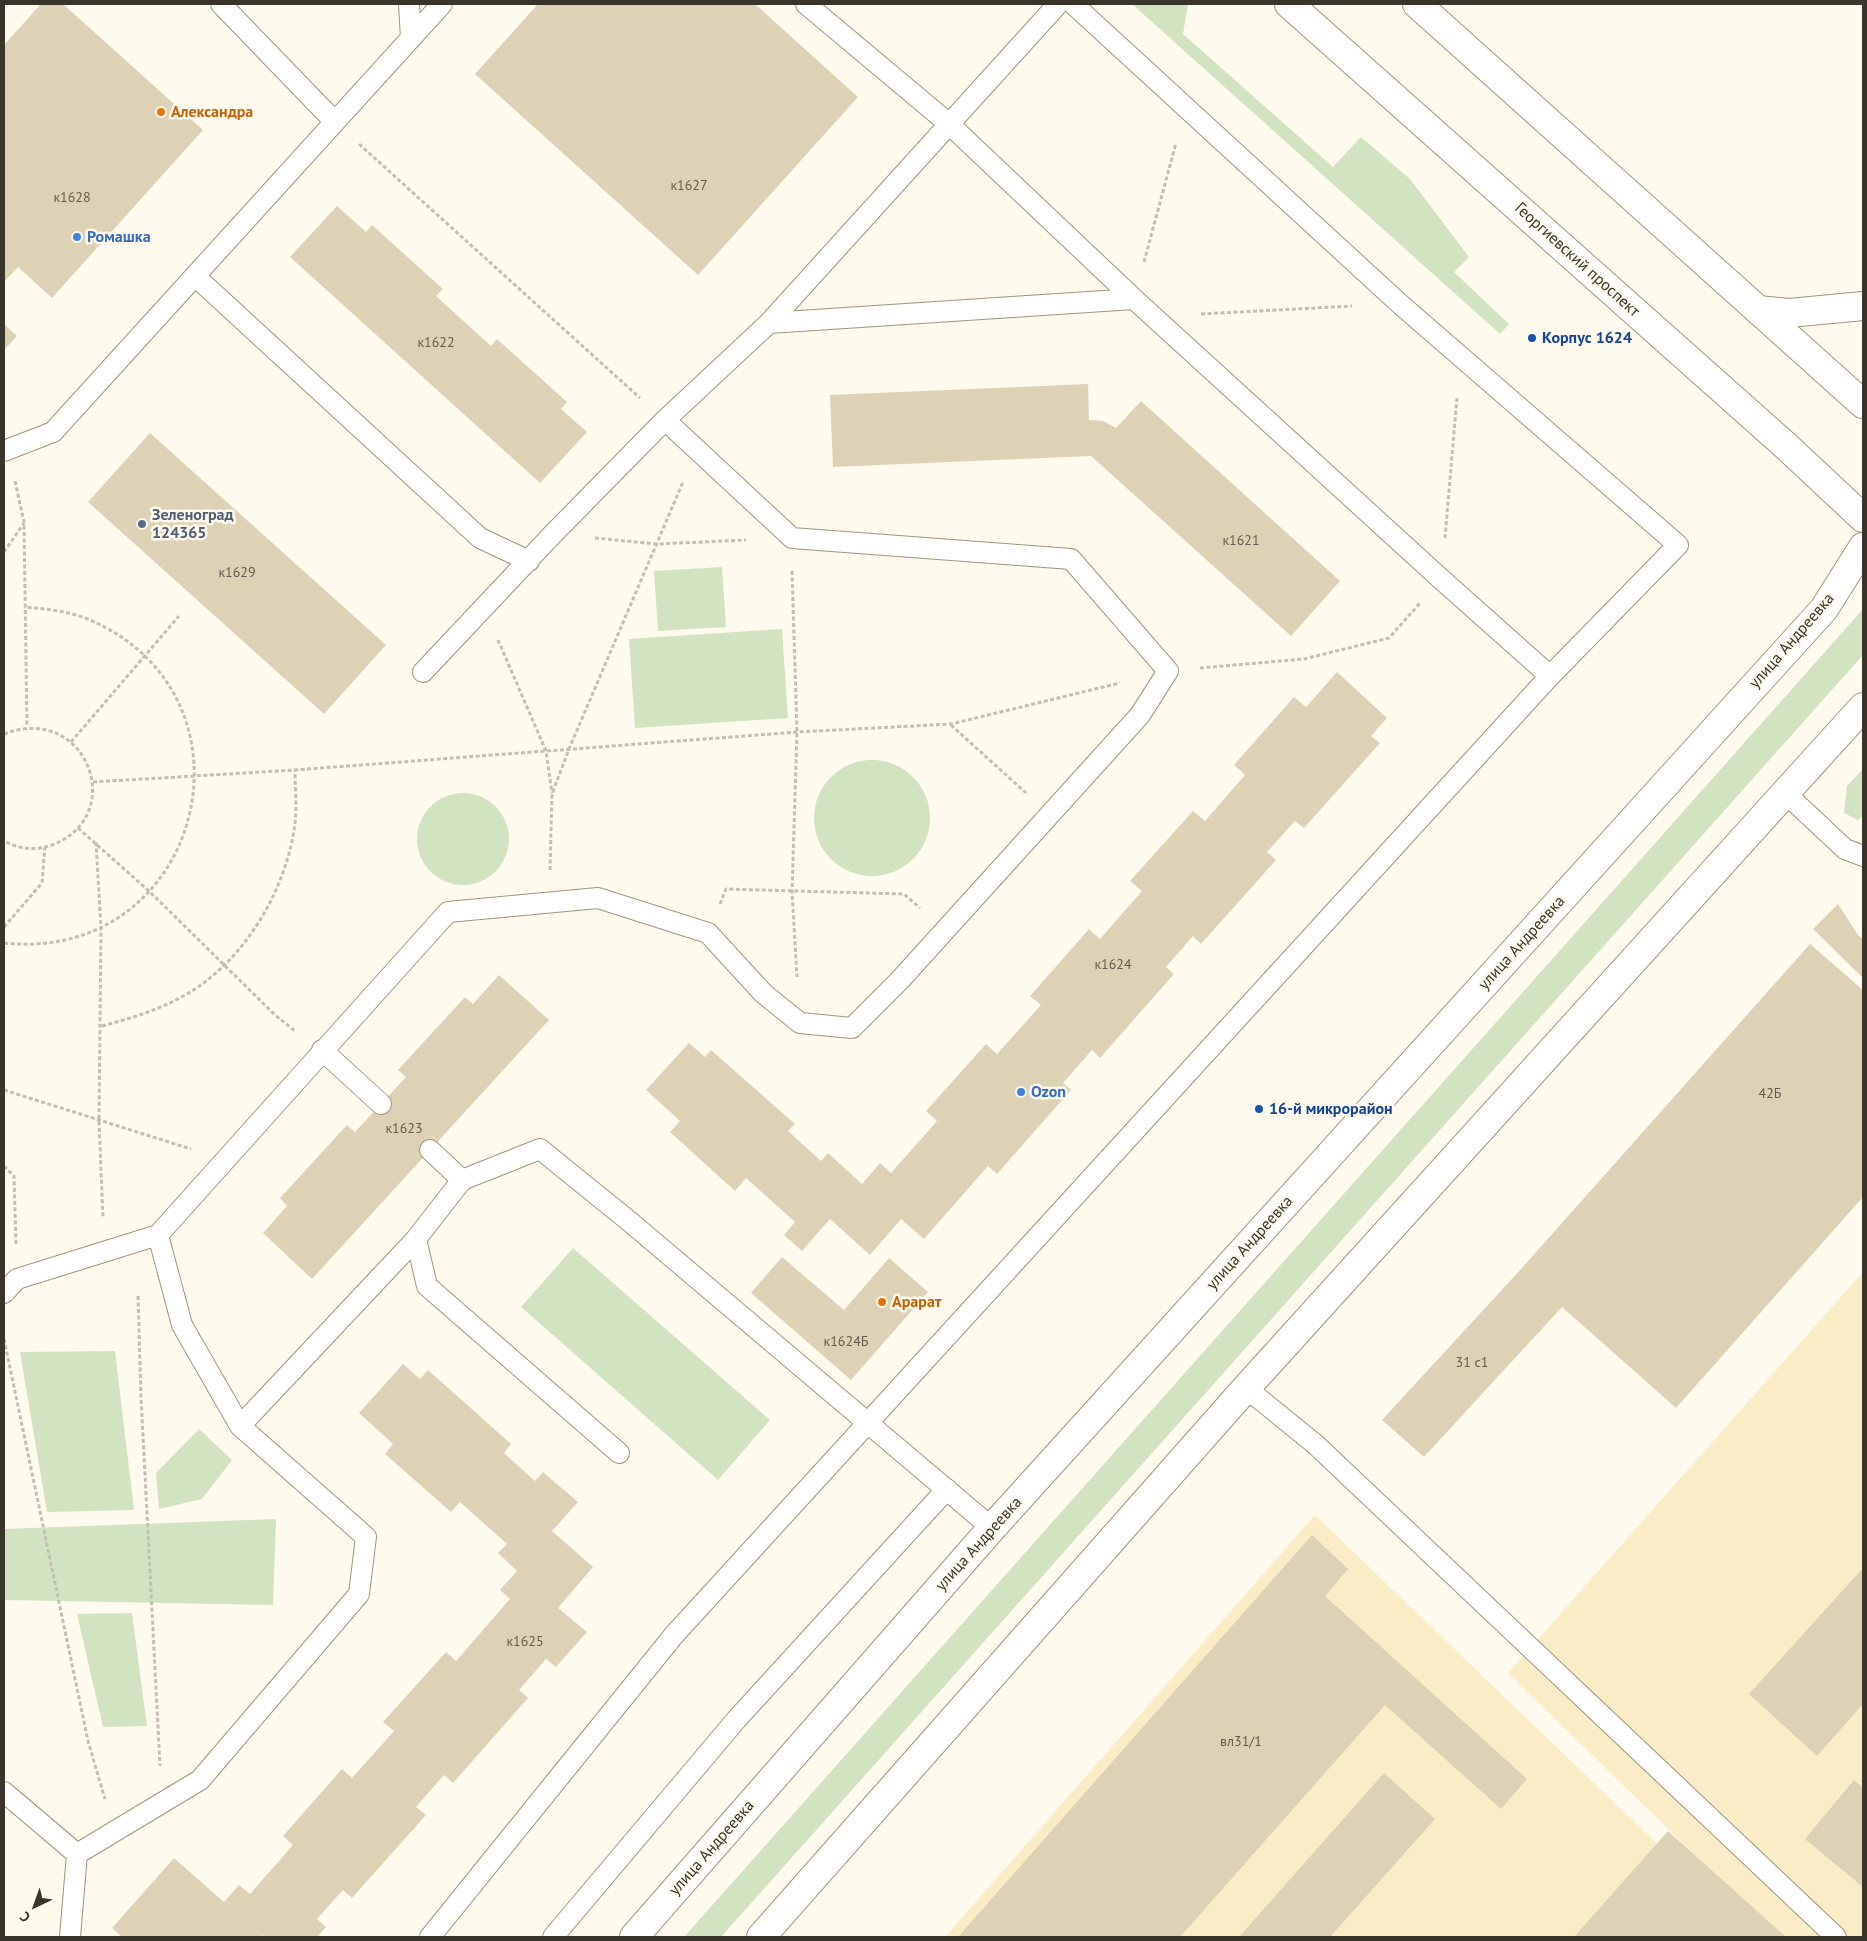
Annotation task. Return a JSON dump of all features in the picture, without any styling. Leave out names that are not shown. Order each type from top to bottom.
[{"type":"main road","name":"Георгиевский проспект","points":[[1290,4],[1786,446],[1863,518]]},
{"type":"main road","points":[[1417,4],[1863,404]]},
{"type":"main road","points":[[1758,310],[1789,312],[1863,306]]},
{"type":"main road","name":"улица Андреевка","points":[[634,1937],[992,1528],[1824,609],[1863,547]]},
{"type":"main road","points":[[761,1937],[1246,1388],[1863,707]]},
{"type":"lane","points":[[221,4],[334,121]]},
{"type":"lane","points":[[410,4],[411,38]]},
{"type":"lane","points":[[5,450],[53,432],[196,277],[334,121],[442,4]]},
{"type":"lane","points":[[806,4],[948,123],[1134,299],[1550,676]]},
{"type":"lane","points":[[423,672],[529,561],[552,534],[665,420],[769,322],[1058,4]]},
{"type":"lane","points":[[430,1937],[674,1635],[1550,676],[1678,545],[1400,304],[1073,4]]},
{"type":"lane","points":[[196,277],[480,538],[529,561]]},
{"type":"lane","points":[[769,322],[1134,299]]},
{"type":"lane","points":[[10,1286],[158,1235],[322,1050],[448,912],[598,898],[708,933],[763,993],[800,1023],[852,1028],[945,930],[1140,715],[1168,671],[1071,559],[792,538],[696,451],[665,420]]},
{"type":"lane","points":[[1784,792],[1845,849],[1863,856]]},
{"type":"lane","points":[[322,1050],[381,1104]]},
{"type":"lane","points":[[240,1426],[416,1239],[462,1180],[540,1149],[869,1422],[992,1528]]},
{"type":"lane","points":[[430,1150],[462,1180]]},
{"type":"lane","points":[[77,1854],[200,1780],[360,1594],[366,1537],[240,1426],[182,1325],[158,1235]]},
{"type":"lane","points":[[416,1239],[427,1286],[619,1453]]},
{"type":"lane","points":[[1246,1388],[1315,1444],[1836,1937]]},
{"type":"lane","points":[[553,1937],[736,1720],[947,1489]]},
{"type":"lane","points":[[4,1792],[77,1854]]},
{"type":"lane","points":[[70,1937],[77,1854]]},
{"type":"path","points":[[1134,299],[1185,107]]},
{"type":"path","points":[[334,121],[665,420]]},
{"type":"path","points":[[1153,316],[1400,304]]},
{"type":"path","points":[[92,782],[294,770],[797,732],[951,724],[1168,671],[1304,659],[1389,638],[1441,579],[1461,357]]},
{"type":"path","points":[[5,450],[24,522],[27,727]]},
{"type":"path","points":[[552,794],[569,749],[696,451]]},
{"type":"path","points":[[4,552],[24,522]]},
{"type":"path","points":[[552,534],[657,544],[792,538],[797,732],[792,892],[800,1023]]},
{"type":"path","points":[[4,943],[28,946],[66,941],[101,928],[128,912],[150,892],[175,857],[190,818],[195,776],[192,743],[182,711],[166,682],[145,656],[119,635],[89,619],[57,610],[24,607]]},
{"type":"path","points":[[484,609],[546,750],[552,794],[550,903]]},
{"type":"path","points":[[71,742],[179,616]]},
{"type":"path","points":[[951,724],[1050,814]]},
{"type":"path","points":[[4,733],[27,727],[50,730],[71,742],[86,760],[92,782],[92,799],[87,814],[78,828],[63,840],[45,847],[28,849],[4,841]]},
{"type":"path","points":[[102,1026],[147,1014],[188,993],[225,964],[259,923],[282,875],[295,823],[294,770]]},
{"type":"path","points":[[78,828],[150,892],[225,964],[274,1015],[322,1050]]},
{"type":"path","points":[[96,842],[101,928],[102,1026],[99,1121],[105,1252]]},
{"type":"path","points":[[4,926],[42,883],[45,847]]},
{"type":"path","points":[[708,933],[726,889],[904,894],[945,930]]},
{"type":"path","points":[[4,1090],[225,1159]]},
{"type":"path","points":[[4,1166],[14,1176],[10,1286]]},
{"type":"path","points":[[138,1291],[155,1696],[163,1802]]},
{"type":"path","points":[[4,1340],[88,1741],[114,1831]]},
{"type":"shaded area","points":[[1863,1272],[1863,1937],[1779,1937],[1508,1673]]},
{"type":"shaded area","points":[[1315,1515],[1754,1937],[945,1937]]},
{"type":"green space","points":[[1132,4],[1188,4],[1183,34],[1333,167],[1361,137],[1410,179],[1469,257],[1454,272],[1509,324],[1500,334]]},
{"type":"green space","points":[[722,567],[726,627],[658,631],[654,571]]},
{"type":"green space","points":[[1863,609],[1863,655],[721,1937],[684,1937]]},
{"type":"green space","points":[[782,629],[788,718],[635,728],[629,639]]},
{"type":"green space","points":[[872,760],[894,765],[913,777],[925,796],[930,818],[925,840],[913,859],[894,871],[872,876],[850,871],[831,859],[819,840],[814,818],[819,796],[831,777],[850,765]]},
{"type":"green space","points":[[1863,769],[1863,816],[1858,820],[1844,813],[1847,786]]},
{"type":"green space","points":[[463,793],[481,797],[496,806],[505,821],[509,839],[505,857],[496,872],[481,881],[463,885],[445,881],[430,872],[421,857],[417,839],[421,821],[430,806],[445,797]]},
{"type":"green space","points":[[573,1248],[770,1420],[718,1480],[521,1307]]},
{"type":"green space","points":[[115,1351],[134,1510],[47,1512],[20,1352]]},
{"type":"green space","points":[[199,1429],[232,1460],[202,1499],[159,1509],[156,1473]]},
{"type":"green space","points":[[276,1519],[273,1605],[4,1600],[4,1529]]},
{"type":"green space","points":[[132,1613],[147,1726],[103,1727],[77,1614]]},
{"type":"building","points":[[41,4],[63,4],[203,130],[52,298],[18,267],[4,282],[4,45]]},
{"type":"building","points":[[538,4],[755,4],[858,97],[698,275],[475,74]]},
{"type":"building","points":[[337,206],[366,232],[372,225],[443,289],[436,296],[491,346],[497,339],[567,402],[561,409],[587,432],[540,483],[290,257]]},
{"type":"building","points":[[4,324],[17,336],[4,350]]},
{"type":"building","points":[[1088,384],[1089,420],[1103,421],[1116,428],[1141,401],[1340,581],[1291,636],[1091,456],[833,467],[830,395]]},
{"type":"building","points":[[150,433],[386,645],[324,714],[88,502]]},
{"type":"building","points":[[1337,672],[1387,718],[1371,736],[1380,743],[1304,828],[1295,821],[1267,852],[1276,860],[1201,944],[1193,936],[1166,967],[1174,974],[1100,1058],[1092,1050],[1063,1083],[1071,1090],[997,1174],[988,1166],[924,1239],[901,1219],[870,1255],[830,1219],[802,1251],[784,1235],[795,1222],[746,1178],[735,1191],[670,1132],[680,1121],[646,1090],[689,1043],[705,1057],[711,1050],[795,1124],[788,1131],[821,1161],[828,1153],[862,1184],[880,1163],[891,1173],[937,1121],[926,1111],[986,1044],[997,1054],[1041,1005],[1030,996],[1089,929],[1100,939],[1142,891],[1130,881],[1193,811],[1205,821],[1245,775],[1234,765],[1294,697],[1306,707]]},
{"type":"building","points":[[1838,904],[1858,935],[1863,939],[1863,978],[1813,929]]},
{"type":"building","points":[[1810,944],[1863,990],[1863,1197],[1676,1408],[1562,1307],[1424,1457],[1382,1420],[1521,1269]]},
{"type":"building","points":[[499,975],[549,1020],[312,1279],[263,1233],[287,1206],[280,1198],[347,1125],[355,1132],[406,1077],[398,1070],[465,997],[473,1004]]},
{"type":"building","points":[[782,1257],[844,1310],[889,1258],[928,1292],[851,1380],[751,1293]]},
{"type":"building","points":[[403,1364],[420,1379],[428,1370],[511,1444],[504,1453],[535,1481],[543,1472],[578,1502],[552,1531],[593,1567],[558,1608],[587,1632],[556,1667],[546,1659],[519,1690],[528,1698],[453,1783],[444,1775],[416,1807],[426,1815],[352,1898],[343,1890],[317,1919],[326,1927],[317,1937],[264,1937],[262,1935],[260,1937],[122,1937],[112,1928],[174,1858],[224,1902],[239,1885],[250,1894],[293,1845],[283,1836],[342,1769],[352,1778],[394,1731],[383,1722],[446,1652],[456,1661],[510,1599],[500,1590],[517,1571],[498,1553],[507,1544],[460,1502],[451,1512],[385,1454],[393,1444],[359,1413]]},
{"type":"building","points":[[1312,1535],[1348,1569],[1325,1596],[1527,1779],[1501,1809],[1385,1705],[1180,1937],[958,1937]]},
{"type":"building","points":[[1863,1568],[1863,1704],[1817,1756],[1749,1694]]},
{"type":"building","points":[[1384,1773],[1435,1819],[1330,1937],[1239,1937]]},
{"type":"building","points":[[1854,1780],[1863,1788],[1863,1887],[1805,1839]]},
{"type":"building","points":[[1668,1831],[1786,1937],[1574,1937]]},
{"type":"place","name":"Александра","points":[[161,112]]},
{"type":"place","name":"Ромашка","points":[[77,237]]},
{"type":"place","name":"Корпус 1624","points":[[1532,338]]},
{"type":"place","name":"Зеленоград 124365","points":[[142,524]]},
{"type":"place","name":"Ozon","points":[[1021,1092]]},
{"type":"place","name":"16-й микрорайон","points":[[1259,1109]]},
{"type":"place","name":"Арарат","points":[[882,1302]]}]
